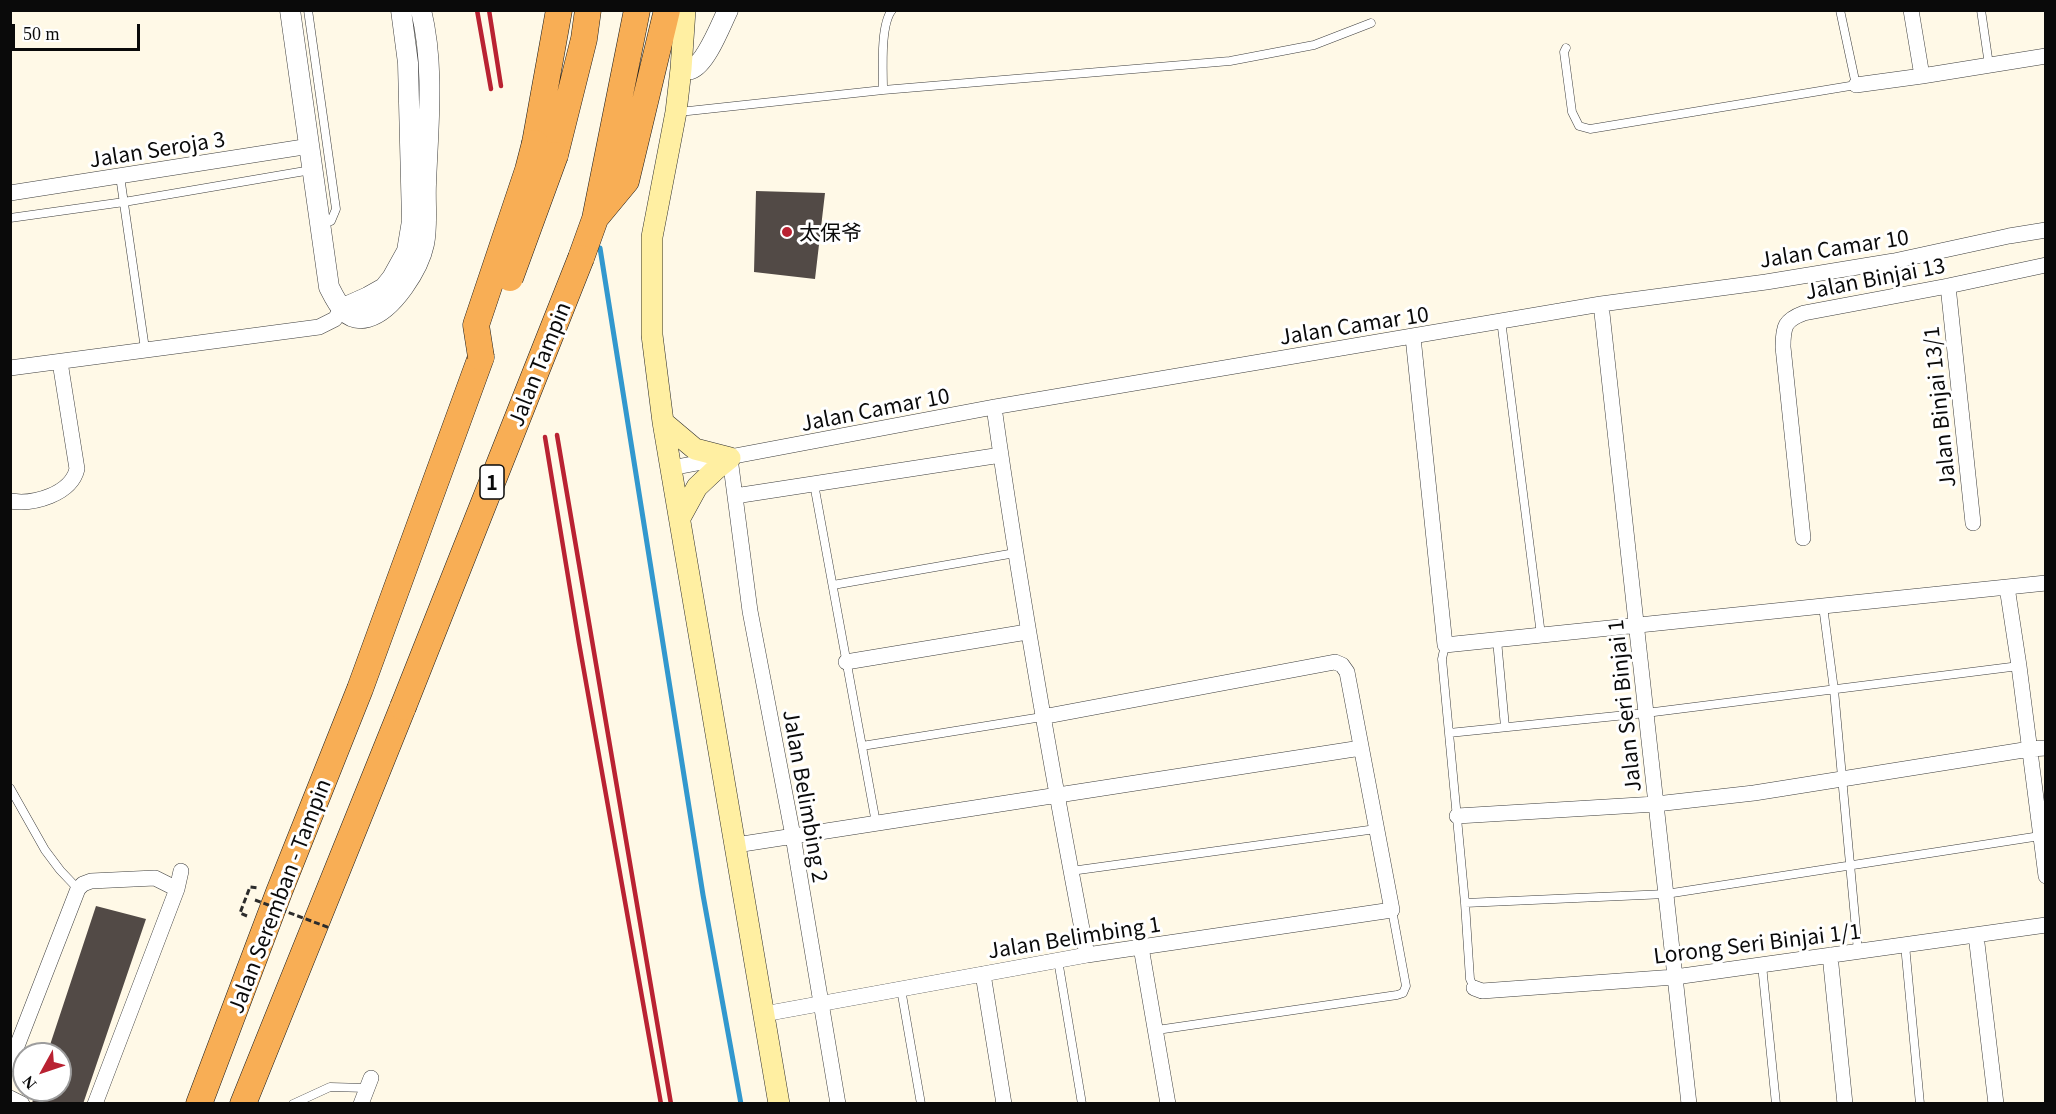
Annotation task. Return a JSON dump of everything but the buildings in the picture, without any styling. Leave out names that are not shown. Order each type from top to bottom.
[{"type":"highway","points":[[545,149],[559,10]]},
{"type":"highway","points":[[545,149],[585,39],[588,10]]},
{"type":"highway","points":[[595,219],[626,181],[667,10]]},
{"type":"highway","name":"Jalan Tampin","points":[[403,707],[595,219],[636,18]]},
{"type":"highway","name":"Jalan Seremban - Tampin","points":[[198,1104],[360,689],[481,357],[476,326],[528,170],[545,149]]},
{"type":"highway","name":"Jalan Seremban - Tampin","points":[[243,1104],[403,707]]},
{"type":"main road","points":[[685,10],[676,112],[652,237],[652,335],[663,422],[779,1104]]},
{"type":"main road","points":[[663,422],[695,448],[730,458]]},
{"type":"main road","points":[[680,518],[698,487],[730,458]]},
{"type":"street","points":[[290,10],[329,287],[341,309],[354,318],[372,316],[382,311],[414,271],[424,244],[430,101],[425,28],[421,10]]},
{"type":"street","points":[[10,368],[320,327],[335,319],[341,309],[384,288],[407,251],[412,221],[408,63],[401,10]]},
{"type":"street","points":[[681,69],[694,67],[707,53],[728,10]]},
{"type":"street","points":[[1911,10],[1922,76]]},
{"type":"street","points":[[1856,85],[2046,56]]},
{"type":"street","name":"Jalan Seroja 3","points":[[10,193],[310,147]]},
{"type":"street","name":"Jalan Camar 10","points":[[671,468],[994,407],[1601,304],[1766,282],[1894,261],[2046,230]]},
{"type":"street","name":"Jalan Binjai 13","points":[[1803,537],[1783,347],[1783,333],[1787,322],[1804,312],[1948,286],[2046,265]]},
{"type":"street","name":"Jalan Binjai 13/1","points":[[1948,286],[1973,523]]},
{"type":"street","name":"Jalan Seri Binjai 1","points":[[1601,304],[1689,1104]]},
{"type":"street","points":[[1413,337],[1445,645],[2046,583]]},
{"type":"street","points":[[10,501],[54,495],[68,486],[75,475],[77,469],[60,362]]},
{"type":"street","points":[[994,407],[1027,632],[1087,955]]},
{"type":"street","points":[[735,496],[1001,455]]},
{"type":"street","name":"Jalan Belimbing 2","points":[[730,458],[750,611],[793,836],[838,1104]]},
{"type":"street","points":[[2007,587],[2019,666],[2038,748],[2040,836],[2046,876]]},
{"type":"street","points":[[846,662],[1027,632]]},
{"type":"street","points":[[1042,717],[1335,662],[1342,665],[1347,672],[1392,910]]},
{"type":"street","points":[[736,845],[1361,748]]},
{"type":"street","points":[[1457,816],[1656,804],[1754,793],[2038,748]]},
{"type":"street","points":[[95,1104],[177,890],[181,871]]},
{"type":"street","points":[[10,1064],[78,889],[90,881],[155,878],[177,890]]},
{"type":"street","name":"Jalan Belimbing 1","points":[[764,1014],[1087,955],[1392,910]]},
{"type":"street","name":"Lorong Seri Binjai 1/1","points":[[1474,988],[1482,991],[1675,976],[2046,925]]},
{"type":"street","points":[[1976,935],[1996,1104]]},
{"type":"street","points":[[1141,947],[1168,1104]]},
{"type":"street","points":[[1830,955],[1845,1104]]},
{"type":"street","points":[[983,974],[1004,1104]]},
{"type":"street","points":[[361,1104],[369,1083]]},
{"type":"street","points":[[10,1098],[22,1104]]},
{"type":"lane","points":[[308,10],[336,209],[331,221],[320,224]]},
{"type":"lane","points":[[883,90],[884,42],[888,16],[892,10]]},
{"type":"lane","points":[[1566,48],[1564,52],[1572,112],[1579,126],[1584,128],[1856,85],[1840,10]]},
{"type":"lane","points":[[1981,10],[1989,65]]},
{"type":"lane","points":[[676,112],[883,90],[1230,61],[1314,45],[1371,23]]},
{"type":"lane","points":[[10,218],[124,202],[313,169]]},
{"type":"lane","points":[[120,176],[145,349]]},
{"type":"lane","points":[[1501,321],[1541,635]]},
{"type":"lane","points":[[814,484],[876,823]]},
{"type":"lane","points":[[832,585],[1015,552]]},
{"type":"lane","points":[[1823,606],[1834,690],[1858,951]]},
{"type":"lane","points":[[1497,640],[1505,727]]},
{"type":"lane","points":[[1445,645],[1442,659],[1470,979],[1474,988]]},
{"type":"lane","points":[[1449,733],[1646,713],[2019,666]]},
{"type":"lane","points":[[862,746],[1042,717]]},
{"type":"lane","points":[[10,788],[45,850],[78,889]]},
{"type":"lane","points":[[1071,871],[1377,829]]},
{"type":"lane","points":[[1465,903],[1666,894],[2040,836]]},
{"type":"lane","points":[[1156,1030],[1402,993],[1406,986],[1392,910]]},
{"type":"lane","points":[[1905,945],[1920,1104]]},
{"type":"lane","points":[[1058,960],[1082,1104]]},
{"type":"lane","points":[[1762,964],[1776,1104]]},
{"type":"lane","points":[[900,988],[921,1104]]},
{"type":"lane","points":[[293,1104],[330,1087],[369,1083]]},
{"type":"path","points":[[250,887],[240,913],[249,917],[255,900],[330,928]]},
{"type":"waterway","points":[[600,248],[703,895],[741,1104]]},
{"type":"railway","points":[[477,10],[491,89]]},
{"type":"railway","points":[[489,10],[501,86]]},
{"type":"railway","points":[[557,435],[671,1104]]},
{"type":"railway","points":[[545,437],[661,1104]]},
{"type":"place","name":"太保爷","points":[[787,232]]}]
